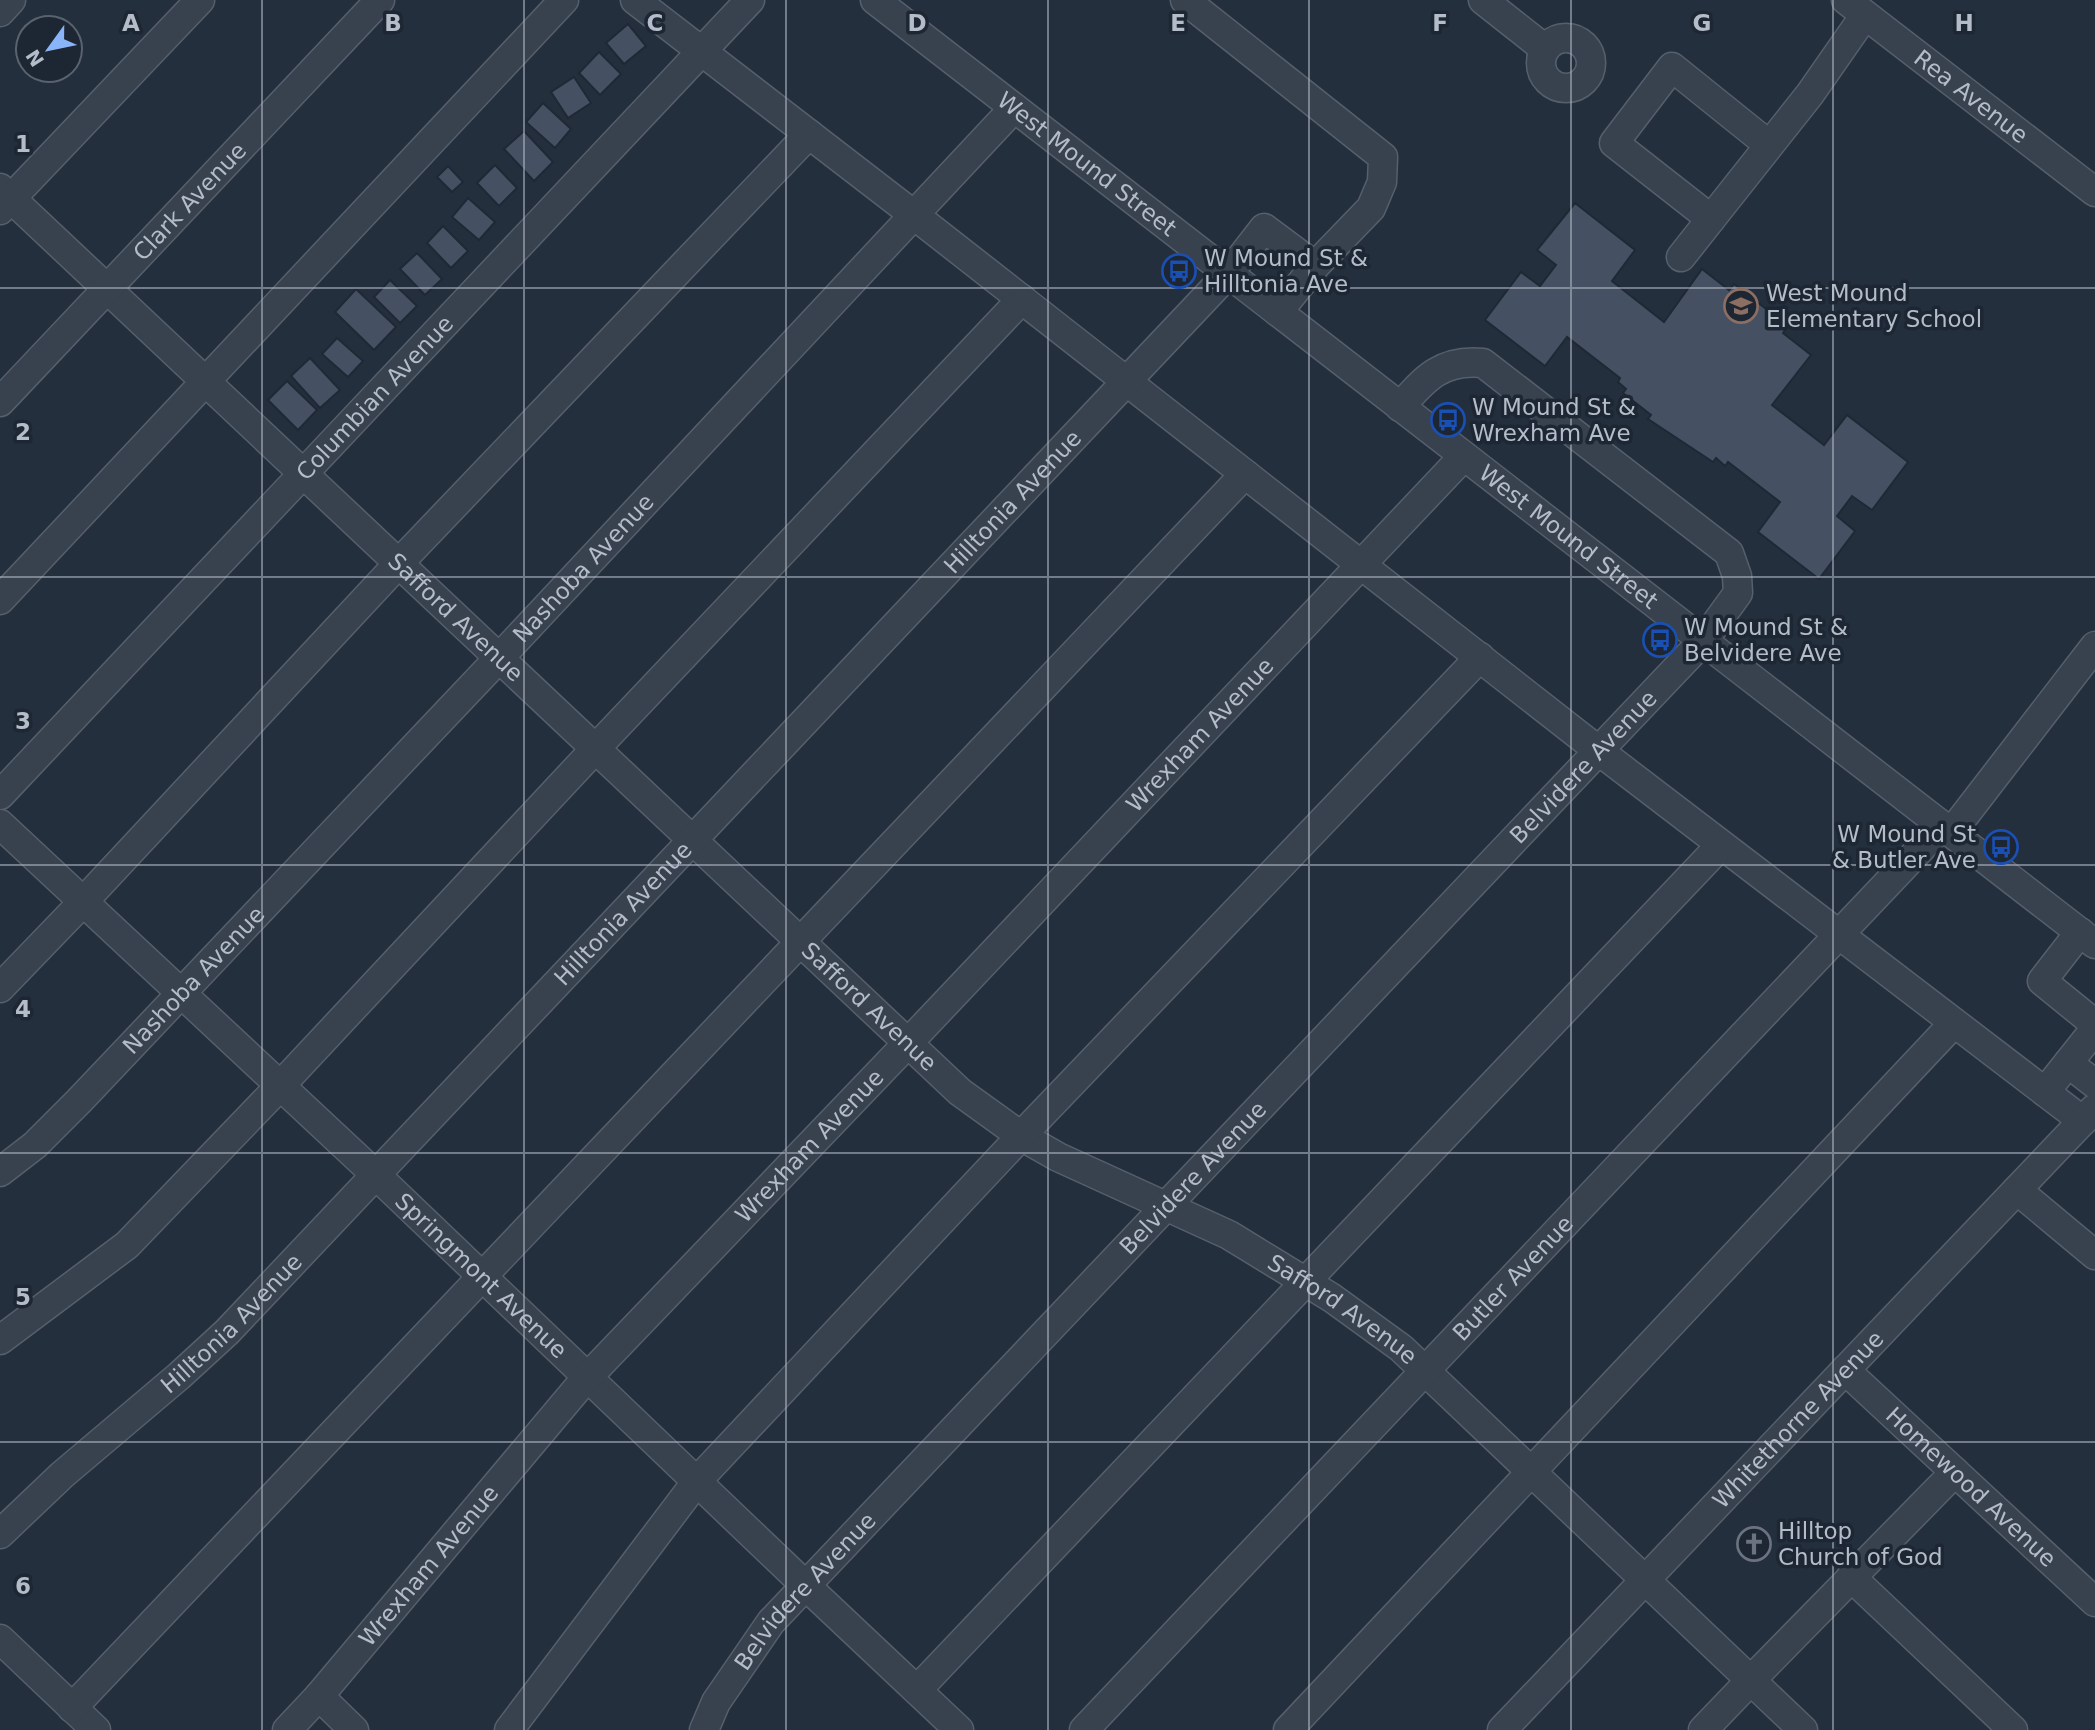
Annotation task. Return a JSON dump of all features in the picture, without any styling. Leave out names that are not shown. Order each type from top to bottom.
[{"type":"street","points":[[0,12],[11,0]]},
{"type":"street","points":[[4,199],[200,0]]},
{"type":"street","name":"Clark Avenue","points":[[0,401],[380,0]]},
{"type":"street","points":[[0,600],[564,0]]},
{"type":"street","points":[[635,0],[1721,845],[2045,1091],[2089,1115]]},
{"type":"street","name":"Columbian Avenue","points":[[0,795],[750,0]]},
{"type":"street","name":"West Mound Street","points":[[875,0],[2088,938]]},
{"type":"street","points":[[1185,0],[1383,157],[1382,182],[1371,208],[1315,266],[1278,312]]},
{"type":"street","points":[[1483,0],[1545,49]]},
{"type":"street","points":[[1681,257],[1810,94],[1856,7]]},
{"type":"street","name":"Rea Avenue","points":[[1856,7],[2095,192]]},
{"type":"street","points":[[1711,219],[1614,143],[1672,68],[1769,145]]},
{"type":"street","name":"Nashoba Avenue","points":[[0,1172],[35,1145],[180,994],[1014,108]]},
{"type":"street","points":[[0,988],[399,563],[808,134]]},
{"type":"street","name":"Safford Avenue","points":[[4,199],[206,381],[960,1092],[1021,1136],[1058,1157],[1229,1235],[1332,1298],[1401,1348],[1803,1730]]},
{"type":"street","name":"Hilltonia Avenue","points":[[0,1534],[62,1475],[227,1332],[1229,273],[1264,228],[1315,266]]},
{"type":"street","points":[[0,1340],[127,1245],[1022,299]]},
{"type":"street","name":"Belvidere Avenue","points":[[704,1730],[716,1702],[771,1622],[1704,640],[1738,593],[1737,576],[1729,553],[1483,363],[1466,361],[1439,369],[1421,382],[1401,407]]},
{"type":"street","name":"Wrexham Avenue","points":[[287,1730],[319,1696],[588,1377],[1464,456]]},
{"type":"street","points":[[72,1708],[1245,474]]},
{"type":"street","name":"Butler Avenue","points":[[1084,1730],[1839,935],[1947,830],[2095,646]]},
{"type":"street","points":[[509,1730],[697,1481],[1021,1136],[1480,657]]},
{"type":"street","name":"Springmont Avenue","points":[[0,824],[377,1175],[959,1730]]},
{"type":"street","points":[[917,1690],[1721,845]]},
{"type":"street","points":[[2045,1091],[2095,1027],[2042,981],[2088,938]]},
{"type":"street","points":[[1288,1730],[1954,1023]]},
{"type":"street","points":[[2068,1063],[2095,1084]]},
{"type":"street","name":"Whitethorne Avenue","points":[[1502,1730],[2089,1115]]},
{"type":"street","points":[[2017,1190],[2095,1255]]},
{"type":"street","name":"Homewood Avenue","points":[[1845,1370],[2095,1602]]},
{"type":"street","points":[[1703,1730],[1955,1472]]},
{"type":"street","points":[[1851,1577],[2013,1730]]},
{"type":"street","points":[[0,1639],[96,1730]]},
{"type":"street","points":[[319,1696],[354,1730]]},
{"type":"building","points":[[628,24],[646,46],[624,64],[606,43]]},
{"type":"building","points":[[599,52],[621,74],[600,95],[579,73]]},
{"type":"building","points":[[574,77],[591,103],[568,118],[551,92]]},
{"type":"building","points":[[543,103],[571,129],[555,148],[526,122]]},
{"type":"building","points":[[524,131],[553,162],[534,181],[504,149]]},
{"type":"building","points":[[495,165],[517,188],[499,206],[477,183]]},
{"type":"building","points":[[448,166],[463,182],[452,192],[437,177]]},
{"type":"building","points":[[468,198],[495,222],[479,240],[452,217]]},
{"type":"building","points":[[1575,203],[1635,250],[1612,281],[1664,322],[1702,269],[1729,290],[1734,284],[1788,326],[1783,333],[1811,355],[1772,405],[1824,445],[1847,415],[1908,462],[1872,510],[1852,496],[1837,516],[1855,531],[1819,579],[1758,532],[1780,502],[1728,462],[1725,466],[1716,458],[1713,462],[1648,419],[1651,415],[1623,393],[1626,389],[1618,382],[1620,378],[1567,337],[1545,366],[1485,320],[1521,272],[1540,286],[1556,265],[1537,250]]},
{"type":"building","points":[[443,226],[468,251],[451,268],[427,243]]},
{"type":"building","points":[[417,253],[442,279],[425,295],[400,269]]},
{"type":"building","points":[[390,280],[417,306],[400,323],[374,297]]},
{"type":"building","points":[[356,289],[396,327],[374,350],[335,312]]},
{"type":"building","points":[[337,338],[363,361],[348,377],[322,354]]},
{"type":"building","points":[[310,358],[340,390],[320,408],[291,376]]},
{"type":"building","points":[[287,381],[317,410],[298,430],[268,400]]},
{"type":"place","name":"W Mound St & Hilltonia Ave","points":[[1179,271]]},
{"type":"place","name":"West Mound Elementary School","points":[[1741,306]]},
{"type":"place","name":"W Mound St & Wrexham Ave","points":[[1448,420]]},
{"type":"place","name":"W Mound St & Belvidere Ave","points":[[1660,640]]},
{"type":"place","name":"W Mound St & Butler Ave","points":[[2001,847]]},
{"type":"place","name":"Hilltop Church of God","points":[[1754,1544]]}]
